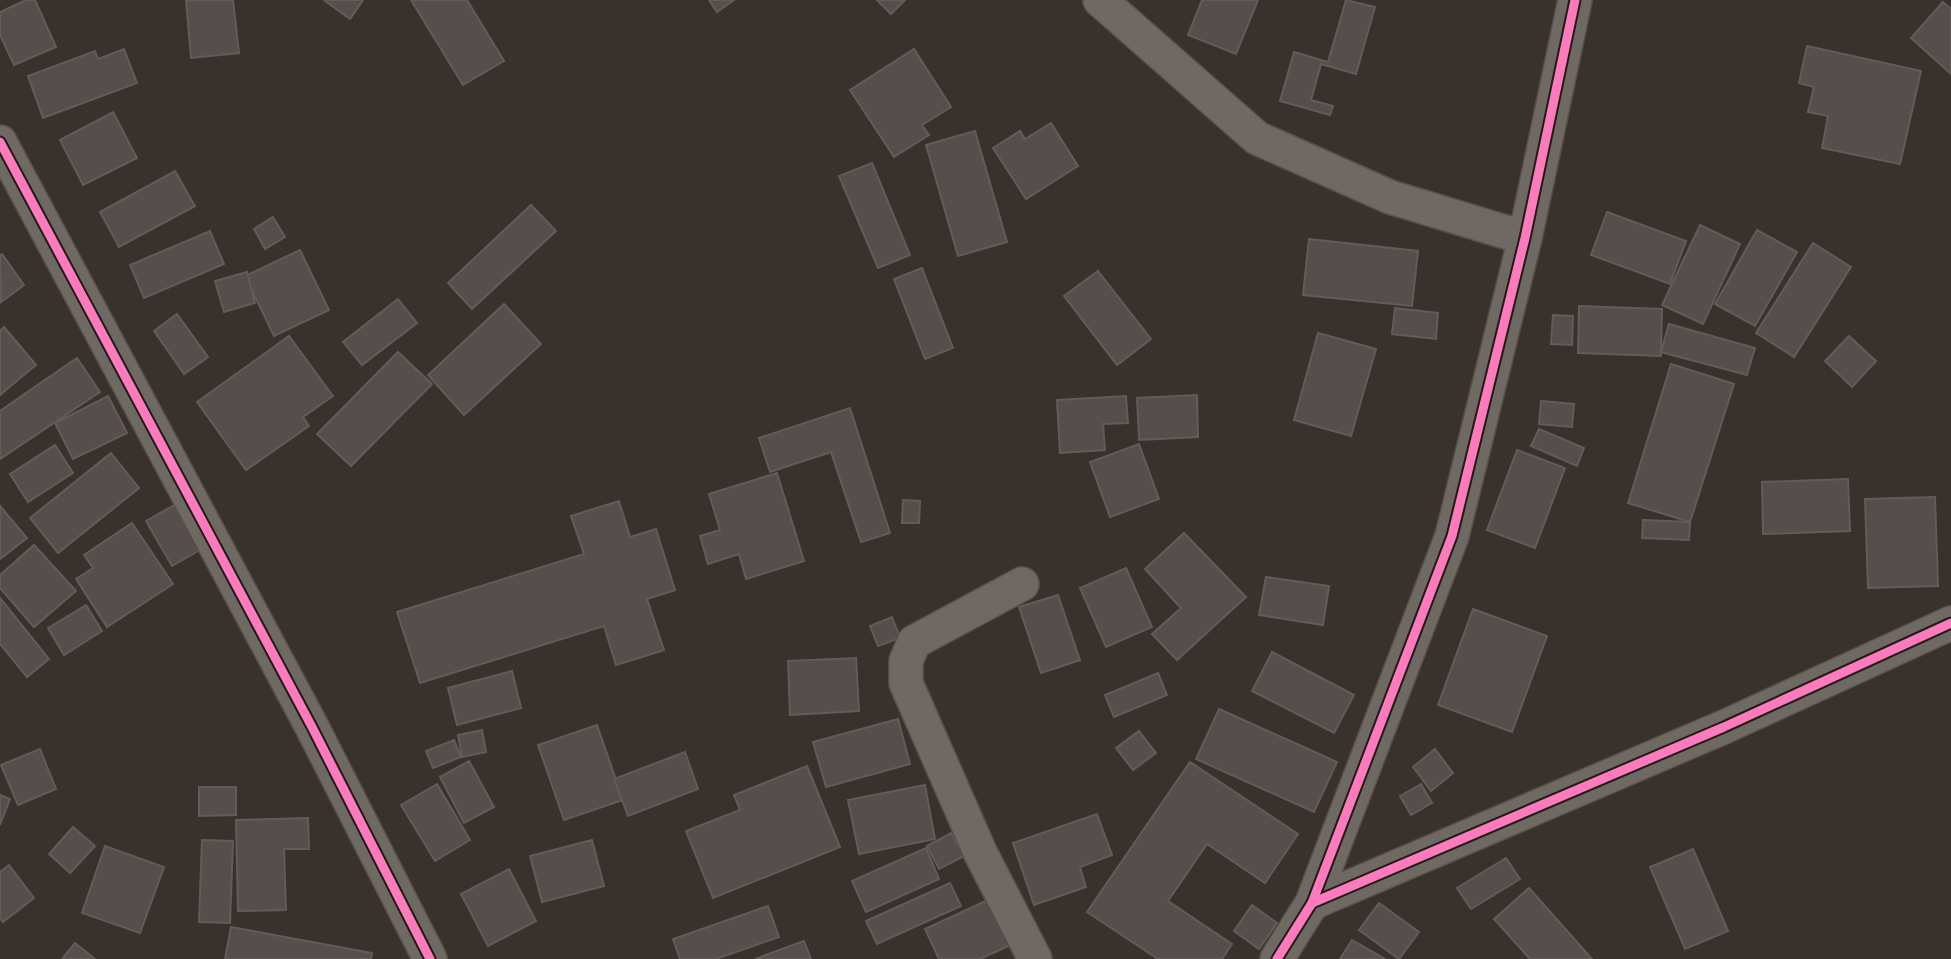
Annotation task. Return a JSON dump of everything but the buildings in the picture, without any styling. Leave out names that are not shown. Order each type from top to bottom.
[{"type":"street","points":[[1100,0],[1257,138],[1390,197],[1525,238]]},
{"type":"street","points":[[1277,959],[1312,903],[1452,536],[1525,238],[1575,0]]},
{"type":"street","points":[[0,142],[312,727],[430,959]]},
{"type":"street","points":[[1022,584],[914,642],[906,661],[906,684],[980,852],[1035,959]]},
{"type":"street","points":[[1312,903],[1724,727],[1951,623]]},
{"type":"cycle path","points":[[1277,959],[1312,903],[1452,536],[1525,238],[1575,0]]},
{"type":"cycle path","points":[[0,142],[312,727],[430,959]]},
{"type":"cycle path","points":[[1312,903],[1724,727],[1951,623]]}]
